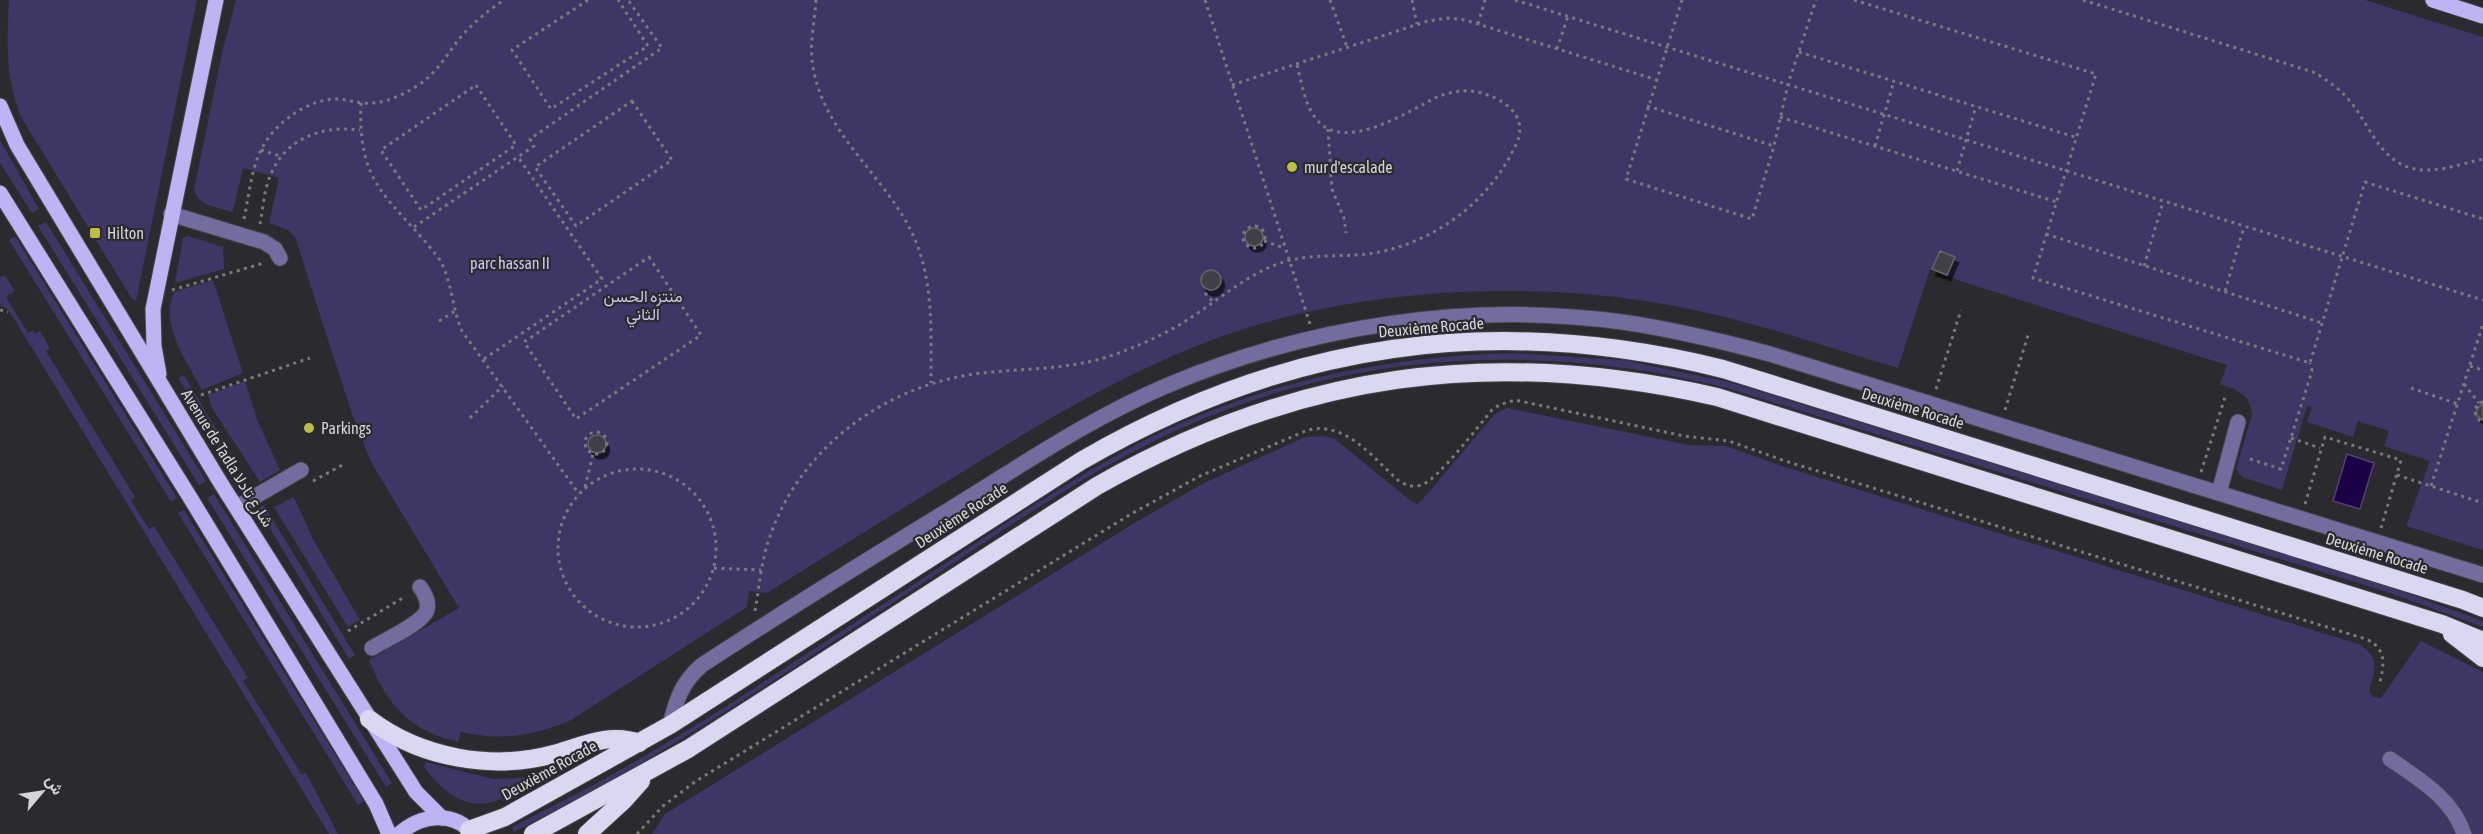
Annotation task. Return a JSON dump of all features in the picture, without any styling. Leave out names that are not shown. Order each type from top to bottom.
[{"type":"highway","name":"Deuxième Rocade","points":[[471,832],[505,817],[670,725],[1081,461],[1159,418],[1241,385],[1305,366],[1370,352],[1459,342],[1548,341],[1592,344],[1669,356],[1723,369],[2429,589],[2483,608]]},
{"type":"highway","points":[[533,834],[724,727],[1097,486],[1154,456],[1212,429],[1293,402],[1376,383],[1462,373],[1547,372],[1590,375],[1632,380],[1717,398],[2442,624],[2483,641]]},
{"type":"highway","points":[[2442,624],[2483,658]]},
{"type":"highway","points":[[369,719],[384,730],[420,746],[473,761],[508,761],[551,755],[608,739],[626,738],[639,743]]},
{"type":"highway","points":[[587,834],[624,800],[647,772]]},
{"type":"main road","points":[[161,386],[154,346],[153,309],[216,0]]},
{"type":"main road","points":[[2433,0],[2483,16]]},
{"type":"main road","name":"Avenue de Tadla شارع تادلا","points":[[0,106],[17,145],[161,386],[416,792],[442,818]]},
{"type":"main road","points":[[0,193],[191,498],[376,804],[389,834]]},
{"type":"main road","points":[[399,834],[411,823],[426,818],[442,818],[459,823],[471,832]]},
{"type":"street","points":[[171,214],[270,245],[280,258]]},
{"type":"street","points":[[670,725],[677,697],[692,674],[702,665],[753,631],[1094,421],[1165,387],[1239,359],[1315,338],[1391,323],[1467,316],[1544,316],[1620,322],[1696,334],[1770,354],[2483,575]]},
{"type":"street","points":[[2219,493],[2238,422]]},
{"type":"street","points":[[237,507],[301,470]]},
{"type":"street","points":[[372,648],[422,618],[426,613],[427,601],[420,587]]},
{"type":"street","points":[[2390,759],[2445,800],[2454,812],[2464,834]]},
{"type":"path","points":[[241,235],[254,171],[261,150],[280,126],[309,105],[330,99],[361,103],[391,99],[419,85],[439,67],[471,26],[504,0]]},
{"type":"path","points":[[588,0],[512,50],[551,110],[648,46],[618,0]]},
{"type":"path","points":[[413,228],[534,146],[530,139],[663,48],[628,0]]},
{"type":"path","points":[[816,0],[812,57],[826,109],[842,136],[893,199],[914,237],[921,257],[926,278],[929,313],[931,383]]},
{"type":"path","points":[[1205,0],[1288,261],[1315,338]]},
{"type":"path","points":[[1330,0],[1347,47]]},
{"type":"path","points":[[1412,0],[1418,24]]},
{"type":"path","points":[[1478,24],[1485,0]]},
{"type":"path","points":[[1515,0],[2483,300]]},
{"type":"path","points":[[1682,0],[1626,179],[1752,219],[1774,146],[1788,84],[1816,0]]},
{"type":"path","points":[[1854,0],[2096,74],[2033,278],[2310,363]]},
{"type":"path","points":[[2083,0],[2313,72],[2335,86],[2348,98],[2380,147],[2389,157],[2404,166],[2429,170],[2483,159]]},
{"type":"path","points":[[1557,49],[1568,16]]},
{"type":"path","points":[[1232,85],[1418,24],[1448,18],[1478,24],[1657,80]]},
{"type":"path","points":[[1799,52],[2076,137]]},
{"type":"path","points":[[753,631],[761,570],[768,541],[779,515],[811,465],[850,426],[872,410],[910,390],[931,383],[981,373],[1072,366],[1111,356],[1162,335],[1265,270],[1288,261],[1386,251],[1423,238],[1440,229],[1475,201],[1501,172],[1519,136],[1521,125],[1516,112],[1481,93],[1460,91],[1439,96],[1377,126],[1352,133],[1328,129],[1322,126],[1310,109],[1297,64]]},
{"type":"path","points":[[608,72],[614,81]]},
{"type":"path","points":[[1875,146],[1894,81]]},
{"type":"path","points":[[476,85],[516,145],[442,195],[421,210],[381,150],[476,85]]},
{"type":"path","points":[[632,101],[672,160],[576,226],[574,223],[535,167],[632,101]]},
{"type":"path","points":[[361,103],[360,130],[365,162],[371,177],[440,260],[446,271],[454,311],[462,331],[579,494]]},
{"type":"path","points":[[1647,106],[1774,146]]},
{"type":"path","points":[[1957,171],[1976,106]]},
{"type":"path","points":[[1780,117],[2056,202]]},
{"type":"path","points":[[256,240],[270,175],[280,156],[296,142],[316,133],[337,128],[360,130]]},
{"type":"path","points":[[1328,129],[1332,189],[1344,218],[1346,233]]},
{"type":"path","points":[[261,150],[280,156]]},
{"type":"path","points":[[484,359],[602,279],[518,156]]},
{"type":"path","points":[[2250,459],[2281,469],[2312,371],[2310,363],[2365,182],[2483,219]]},
{"type":"path","points":[[442,195],[448,204]]},
{"type":"path","points":[[2144,266],[2163,202]]},
{"type":"path","points":[[567,228],[574,223]]},
{"type":"path","points":[[1252,226],[1257,227],[1265,235],[1264,241],[1261,246],[1250,248],[1243,240],[1243,234],[1252,226]]},
{"type":"path","points":[[2225,291],[2244,227]]},
{"type":"path","points":[[2046,234],[2322,322]]},
{"type":"path","points":[[1264,241],[1284,248]]},
{"type":"path","points":[[649,257],[701,335],[576,419],[524,342],[600,291],[649,257]]},
{"type":"path","points":[[170,291],[280,258]]},
{"type":"path","points":[[596,284],[600,291]]},
{"type":"path","points":[[1205,293],[1213,302]]},
{"type":"path","points":[[0,310],[8,312]]},
{"type":"path","points":[[1932,404],[1961,310]]},
{"type":"path","points":[[439,321],[454,311]]},
{"type":"path","points":[[2431,486],[2483,324]]},
{"type":"path","points":[[2000,425],[2029,332]]},
{"type":"path","points":[[201,395],[310,358]]},
{"type":"path","points":[[2470,366],[2483,370]]},
{"type":"path","points":[[2464,384],[2481,402],[2474,411],[2479,420],[2483,422]]},
{"type":"path","points":[[470,418],[503,386]]},
{"type":"path","points":[[2411,388],[2458,404]]},
{"type":"path","points":[[2196,486],[2226,394]]},
{"type":"path","points":[[637,834],[663,806],[696,781],[1121,520],[1200,476],[1308,430],[1325,428],[1334,429],[1350,438],[1399,481],[1406,485],[1421,486],[1434,478],[1492,410],[1515,400],[1683,436],[1737,444],[2366,639],[2378,646],[2384,659],[2379,686]]},
{"type":"path","points":[[593,432],[602,433],[608,440],[606,450],[593,454],[586,448],[586,438],[593,432]]},
{"type":"path","points":[[2301,519],[2325,437],[2401,460],[2376,542]]},
{"type":"path","points":[[2291,438],[2321,448]]},
{"type":"path","points":[[585,488],[593,454]]},
{"type":"path","points":[[627,470],[647,470],[673,477],[694,494],[709,516],[716,542],[714,568],[709,581],[694,604],[672,620],[652,626],[632,627],[605,621],[573,596],[561,571],[558,544],[564,517],[585,488],[608,474],[627,470]]},
{"type":"path","points":[[2397,475],[2483,503]]},
{"type":"path","points":[[714,568],[761,570]]},
{"type":"path","points":[[348,631],[420,587]]},
{"type":"green space","points":[[9,0],[197,0],[136,301],[132,299],[21,117],[10,74]]},
{"type":"green space","name":"منتزه الحسن الثاني","points":[[236,0],[2365,0],[2483,37],[2483,550],[2406,526],[2430,461],[2384,446],[2389,431],[2358,421],[2353,437],[2307,422],[2312,407],[2307,406],[2282,490],[2242,477],[2236,469],[2252,415],[2249,402],[2242,394],[2220,384],[2227,365],[1960,281],[1947,275],[1955,257],[1941,251],[1930,269],[1898,368],[1741,321],[1645,301],[1594,295],[1489,291],[1381,299],[1329,307],[1278,319],[1229,334],[1159,362],[1093,395],[1028,432],[767,593],[749,591],[747,607],[571,720],[544,730],[517,735],[490,736],[461,732],[458,742],[426,731],[402,714],[384,691],[369,660],[459,608],[371,462],[351,411],[295,237],[288,230],[269,223],[279,178],[243,168],[233,212],[204,203],[194,190],[222,53]]},
{"type":"green space","points":[[0,140],[39,209],[32,213],[0,163]]},
{"type":"green space","points":[[46,222],[206,481],[199,485],[38,226]]},
{"type":"green space","points":[[15,236],[177,498],[171,502],[9,240]]},
{"type":"green space","points":[[188,236],[223,247],[224,269],[175,283],[183,238]]},
{"type":"green space","points":[[5,276],[15,291],[6,297],[28,333],[33,330],[35,334],[40,331],[50,348],[46,351],[135,497],[131,500],[149,529],[154,526],[248,678],[243,681],[302,775],[306,773],[338,834],[329,834],[8,309],[0,305],[0,277]]},
{"type":"green space","points":[[213,280],[243,373],[202,390],[172,330],[170,304],[174,292]]},
{"type":"green space","points":[[1514,353],[1623,360],[1729,382],[2390,587],[2483,621],[2483,627],[2387,592],[1727,388],[1651,372],[1575,363],[1499,360],[1424,364],[1349,375],[1276,393],[1204,419],[1133,452],[1048,501],[683,738],[617,777],[514,832],[512,827],[613,774],[710,716],[1069,483],[1128,449],[1173,427],[1220,407],[1315,378],[1413,360]]},
{"type":"green space","points":[[184,375],[236,463],[231,466],[178,378]]},
{"type":"green space","points":[[245,381],[257,419],[280,470],[260,482],[212,408],[208,395]]},
{"type":"green space","points":[[1507,408],[1689,445],[1726,446],[1782,466],[2361,645],[2374,661],[2375,666],[2369,691],[2373,697],[2381,698],[2421,641],[2483,672],[2483,834],[2469,834],[2448,795],[2386,751],[2382,758],[2442,802],[2460,834],[652,834],[665,814],[1136,522],[1206,482],[1305,437],[1325,436],[1335,439],[1417,504],[1495,414]]},
{"type":"green space","points":[[214,494],[392,783],[386,787],[207,498]]},
{"type":"green space","points":[[294,497],[313,539],[360,620],[348,627],[274,507]]},
{"type":"green space","points":[[264,505],[355,655],[349,659],[258,509]]},
{"type":"green space","points":[[184,510],[364,801],[358,805],[178,513]]},
{"type":"green space","points":[[426,762],[493,779],[541,777],[530,786],[502,799],[488,803],[476,803],[465,801],[444,789],[424,767]]},
{"type":"shaded area","points":[[2347,454],[2374,463],[2360,509],[2333,501]]},
{"type":"building","points":[[1254,228],[1260,231],[1263,237],[1260,243],[1254,246],[1248,243],[1245,237],[1248,231]]},
{"type":"building","points":[[1940,251],[1955,257],[1947,275],[1932,269]]},
{"type":"building","points":[[1207,270],[1215,270],[1221,276],[1221,284],[1215,290],[1207,290],[1201,284],[1201,276]]},
{"type":"building","points":[[2483,404],[2483,420],[2477,416],[2476,412]]},
{"type":"building","points":[[597,435],[603,438],[606,444],[603,450],[597,453],[591,450],[588,444],[591,438]]},
{"type":"place","name":"mur d'escalade","points":[[1292,167]]},
{"type":"place","name":"Hilton","points":[[95,233]]},
{"type":"place","name":"Parkings","points":[[309,428]]},
{"type":"park label","name":"parc hassan II","points":[[510,263]]}]
